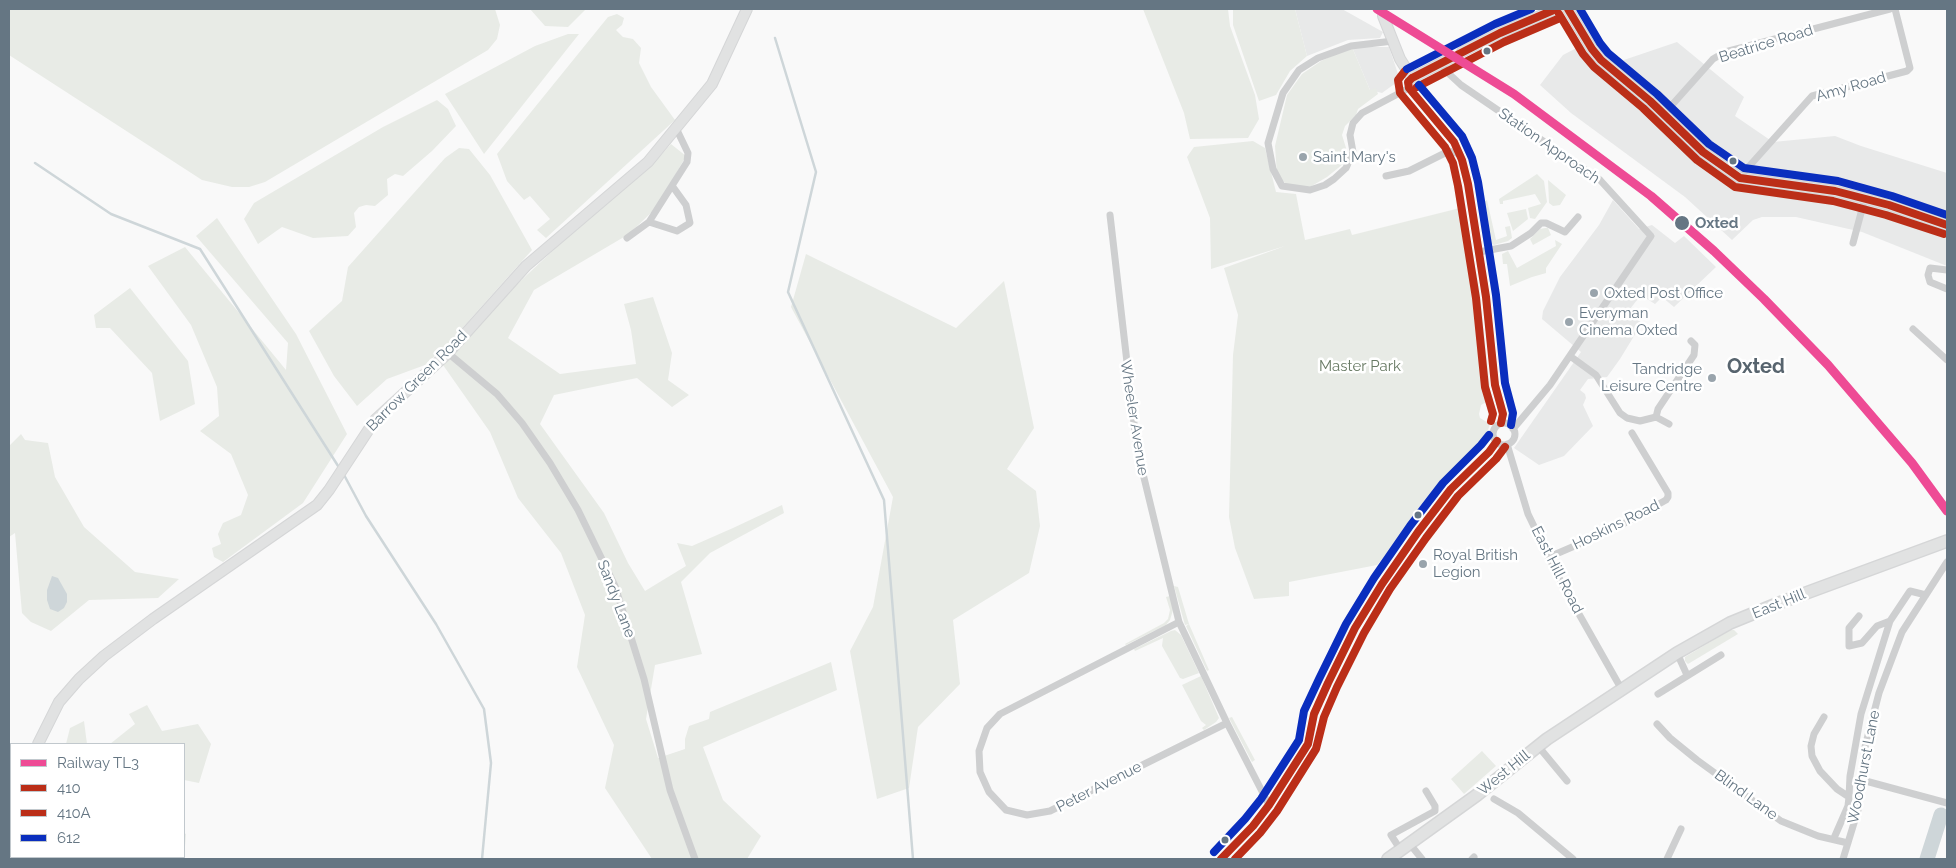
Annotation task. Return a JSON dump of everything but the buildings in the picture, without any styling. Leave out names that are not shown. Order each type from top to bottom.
[{"type":"main road","name":"East Hill","points":[[1622,690],[1677,653],[1730,624],[1779,603],[1947,544]]},
{"type":"main road","name":"West Hill","points":[[1388,859],[1477,795],[1576,718],[1622,690]]},
{"type":"street","name":"Barrow Green Road","points":[[38,743],[59,702],[79,679],[104,656],[148,622],[317,505],[333,485],[375,420],[448,353],[526,266],[648,162],[712,84],[747,9]]},
{"type":"street","points":[[1462,52],[1556,9]]},
{"type":"street","points":[[1568,9],[1597,56],[1703,152],[1742,179],[1835,190],[1947,225]]},
{"type":"street","name":"Beatrice Road","points":[[1664,115],[1713,59],[1725,52],[1890,9]]},
{"type":"street","name":"Amy Road","points":[[1742,179],[1744,172],[1812,96],[1907,71],[1910,68],[1895,9]]},
{"type":"street","points":[[1221,859],[1254,826],[1308,744],[1314,714],[1355,628],[1418,532],[1451,489],[1489,452],[1496,442],[1494,431],[1501,424],[1503,414],[1495,385],[1486,297],[1468,184],[1460,154],[1454,142],[1411,83],[1383,16]]},
{"type":"street","points":[[1392,41],[1351,46],[1318,58],[1299,70],[1283,93],[1268,143],[1273,169],[1282,186],[1310,190],[1325,185],[1334,179],[1346,168],[1353,152],[1350,135],[1353,123],[1362,113],[1451,58]]},
{"type":"street","name":"Station Approach","points":[[1441,63],[1447,72],[1461,85],[1600,180],[1650,236],[1570,356]]},
{"type":"street","points":[[627,238],[649,222],[687,162],[688,153],[676,128]]},
{"type":"street","points":[[1386,176],[1409,171],[1449,151],[1460,154]]},
{"type":"street","points":[[649,222],[677,231],[690,223],[686,205],[673,186]]},
{"type":"street","points":[[1853,243],[1864,198]]},
{"type":"street","name":"Wheeler Avenue","points":[[1110,215],[1136,449],[1179,622],[1226,723],[1269,805]]},
{"type":"street","points":[[1479,252],[1511,246],[1531,233],[1541,223],[1546,223],[1565,232],[1578,217]]},
{"type":"street","points":[[1947,270],[1930,268],[1928,275],[1930,282],[1947,288]]},
{"type":"street","points":[[1913,329],[1947,360]]},
{"type":"street","points":[[1656,417],[1658,409],[1694,355],[1695,345],[1691,341]]},
{"type":"street","name":"Sandy Lane","points":[[448,353],[497,394],[522,423],[550,463],[578,510],[615,586],[644,679],[670,790],[695,859]]},
{"type":"street","points":[[1496,442],[1507,444],[1514,438],[1514,429],[1550,385],[1570,356],[1596,375],[1620,413],[1627,418],[1640,421],[1656,417],[1669,424]]},
{"type":"street","points":[[1501,424],[1507,423],[1514,429]]},
{"type":"street","name":"Hoskins Road","points":[[1549,557],[1614,529],[1668,497],[1668,493],[1632,433]]},
{"type":"street","name":"East Hill Road","points":[[1507,444],[1528,514],[1562,584],[1622,690]]},
{"type":"street","name":"Woodhurst Lane","points":[[1843,859],[1858,810],[1865,748],[1879,693],[1902,632],[1947,562]]},
{"type":"street","name":"Woodhurst Lane","points":[[1834,838],[1848,806],[1850,776],[1861,714],[1890,622],[1910,591],[1926,595]]},
{"type":"street","points":[[1859,616],[1849,628],[1849,646],[1862,643],[1877,626],[1890,622]]},
{"type":"street","name":"Peter Avenue","points":[[1179,622],[1000,714],[987,728],[979,751],[980,772],[989,792],[1006,810],[1027,815],[1050,812],[1226,723]]},
{"type":"street","points":[[1677,653],[1687,675]]},
{"type":"street","points":[[1658,694],[1721,655]]},
{"type":"street","points":[[1824,717],[1814,734],[1811,746],[1812,756],[1820,771],[1849,797]]},
{"type":"street","name":"Blind Lane","points":[[1657,724],[1670,738],[1697,760],[1781,821],[1818,836],[1834,838],[1848,843]]},
{"type":"street","points":[[1538,746],[1567,781]]},
{"type":"street","points":[[1862,780],[1947,803]]},
{"type":"street","points":[[1422,859],[1391,835],[1435,811],[1436,806],[1426,791]]},
{"type":"street","points":[[1494,799],[1518,813],[1573,859]]},
{"type":"street","points":[[1667,859],[1681,829]]},
{"type":"shaded area","points":[[1295,9],[1342,9],[1383,32],[1380,38],[1348,40],[1307,56]]},
{"type":"shaded area","points":[[1596,38],[1615,63],[1677,42],[1744,97],[1735,116],[1773,142],[1835,136],[1947,173],[1947,266],[1862,232],[1796,217],[1762,217],[1753,220],[1732,240],[1685,197],[1571,113],[1540,85],[1563,55]]},
{"type":"shaded area","points":[[1352,47],[1389,47],[1400,80],[1382,93],[1370,90]]},
{"type":"shaded area","points":[[1613,200],[1639,229],[1652,225],[1675,243],[1684,236],[1716,267],[1674,307],[1662,297],[1655,304],[1641,295],[1630,309],[1631,315],[1642,323],[1620,359],[1607,377],[1588,379],[1580,390],[1585,394],[1586,398],[1583,405],[1593,426],[1564,456],[1539,465],[1514,448],[1581,352],[1542,319],[1543,311],[1560,277],[1599,225]]},
{"type":"shaded area","points":[[52,576],[58,578],[67,594],[67,602],[64,608],[58,612],[50,609],[47,600],[47,590]]},
{"type":"green space","points":[[9,9],[495,9],[500,25],[497,39],[488,50],[265,182],[249,187],[232,187],[202,180],[9,55]]},
{"type":"green space","points":[[530,9],[586,9],[568,27],[545,26]]},
{"type":"green space","points":[[1143,9],[1228,9],[1230,26],[1255,95],[1259,119],[1248,138],[1190,139],[1184,113]]},
{"type":"green space","points":[[1233,9],[1295,9],[1307,56],[1290,71],[1276,95],[1259,101],[1233,25]]},
{"type":"green space","points":[[617,14],[624,18],[622,25],[616,30],[623,37],[633,39],[641,48],[639,63],[651,87],[675,120],[546,238],[537,230],[550,219],[530,196],[524,200],[507,181],[497,154],[608,17]]},
{"type":"green space","points":[[568,34],[579,34],[484,154],[445,94],[535,46]]},
{"type":"green space","points":[[1352,47],[1370,90],[1376,88],[1378,94],[1358,109],[1356,115],[1345,126],[1342,135],[1346,148],[1343,164],[1327,177],[1310,187],[1287,185],[1277,175],[1275,146],[1287,95],[1302,74],[1321,61]]},
{"type":"green space","points":[[437,100],[448,109],[456,126],[432,151],[403,176],[395,174],[387,179],[388,195],[375,206],[366,205],[359,207],[354,213],[356,227],[348,236],[313,238],[282,227],[258,244],[244,219],[254,203],[383,127]]},
{"type":"green space","name":"Master Park","points":[[1253,141],[1265,148],[1276,192],[1296,194],[1305,240],[1350,229],[1352,235],[1460,208],[1479,286],[1490,389],[1490,400],[1481,405],[1479,414],[1480,418],[1490,424],[1485,439],[1377,565],[1289,582],[1289,596],[1254,599],[1235,548],[1229,517],[1233,355],[1238,315],[1224,268],[1285,246],[1211,269],[1210,218],[1187,157],[1194,147]]},
{"type":"green space","points":[[671,144],[686,156],[657,207],[629,234],[534,290],[508,338],[560,374],[636,364],[631,330],[624,304],[653,297],[672,353],[668,380],[689,395],[672,407],[637,378],[554,395],[540,424],[604,513],[628,563],[645,591],[686,566],[677,543],[692,546],[782,505],[784,513],[710,553],[681,582],[702,654],[655,665],[646,719],[658,758],[685,749],[685,739],[689,726],[709,719],[710,712],[831,662],[837,690],[703,747],[723,800],[761,836],[747,859],[652,859],[605,788],[614,745],[577,667],[585,615],[561,553],[518,498],[490,432],[443,365],[514,287],[576,229],[651,166]]},
{"type":"green space","points":[[459,148],[469,149],[490,175],[532,250],[449,343],[425,365],[387,379],[357,406],[334,376],[309,331],[342,301],[348,267],[445,158]]},
{"type":"green space","points":[[1537,174],[1544,181],[1547,202],[1535,219],[1530,218],[1528,208],[1541,204],[1535,194],[1503,201],[1503,204],[1500,204],[1499,199]]},
{"type":"green space","points":[[1548,180],[1566,195],[1560,205],[1553,206],[1549,203]]},
{"type":"green space","points":[[1487,200],[1496,240],[1507,236],[1505,227],[1510,226],[1512,238],[1508,241],[1494,245],[1485,241],[1478,205]]},
{"type":"green space","points":[[1526,209],[1528,219],[1513,231],[1507,213]]},
{"type":"green space","points":[[217,218],[296,334],[347,434],[303,503],[223,562],[214,557],[212,548],[221,544],[218,534],[223,523],[241,515],[248,495],[231,454],[200,431],[219,416],[217,387],[191,325],[148,266],[185,247],[286,370],[288,343],[196,236]]},
{"type":"green space","points":[[1548,228],[1551,235],[1533,245],[1530,239],[1540,229]]},
{"type":"green space","points":[[1555,240],[1562,244],[1546,268],[1546,273],[1510,286],[1507,264],[1503,264],[1502,254],[1508,251],[1517,268],[1556,246]]},
{"type":"green space","points":[[806,254],[956,328],[1004,281],[1034,428],[1007,469],[1036,491],[1040,526],[1029,573],[953,620],[960,684],[918,727],[909,788],[877,799],[850,651],[873,607],[893,497],[791,307]]},
{"type":"green space","points":[[130,288],[188,361],[195,404],[160,421],[152,373],[110,328],[96,328],[94,315]]},
{"type":"green space","points":[[21,434],[25,440],[48,443],[55,477],[84,527],[135,572],[179,579],[158,598],[89,600],[51,631],[31,622],[22,613],[15,533],[9,537],[9,446]]},
{"type":"green space","points":[[1174,586],[1178,587],[1189,624],[1185,625]]},
{"type":"green space","points":[[1170,596],[1173,610],[1170,620],[1166,625],[1126,645],[1168,619],[1170,610],[1166,597]]},
{"type":"green space","points":[[1189,624],[1209,670],[1207,671],[1186,626]]},
{"type":"green space","points":[[1175,630],[1181,635],[1199,673],[1183,679],[1180,678],[1162,646],[1163,638],[1135,651],[1134,649]]},
{"type":"green space","points":[[1730,630],[1734,630],[1738,634],[1688,664],[1685,661],[1685,657]]},
{"type":"green space","points":[[1201,676],[1219,718],[1204,730],[1202,728],[1206,725],[1201,721],[1182,685]]},
{"type":"green space","points":[[147,705],[162,731],[198,724],[211,744],[199,783],[185,780],[185,743],[111,743],[135,724],[129,714]]},
{"type":"green space","points":[[1232,717],[1255,760],[1252,762],[1229,718]]},
{"type":"green space","points":[[84,721],[87,743],[66,743],[70,728]]},
{"type":"green space","points":[[1482,751],[1496,766],[1464,794],[1451,779]]},
{"type":"green space","points":[[87,858],[184,858],[184,859]]},
{"type":"waterway","points":[[775,38],[816,172],[788,292],[884,500],[913,859]]},
{"type":"waterway","points":[[35,163],[111,214],[200,249],[340,469]]},
{"type":"waterway","points":[[343,473],[366,516],[436,624],[484,709],[491,763],[482,859]]},
{"type":"waterway","points":[[1927,859],[1941,815]]},
{"type":"rail line","name":"TL3","points":[[1377,9],[1514,94],[1651,196],[1714,251],[1828,365],[1912,463],[1947,511]]},
{"type":"transit line","name":"612","points":[[1407,69],[1495,24],[1531,9]]},
{"type":"transit line","name":"410","points":[[1412,78],[1500,33],[1556,9]]},
{"type":"transit line","name":"410","points":[[1568,9],[1592,49],[1601,60],[1650,101],[1703,152],[1740,178],[1835,191],[1889,205],[1947,225]]},
{"type":"transit line","name":"612","points":[[1580,9],[1608,53],[1657,94],[1709,144],[1744,168],[1838,181],[1892,196],[1947,215]]},
{"type":"transit line","name":"410A","points":[[1559,14],[1583,54],[1594,67],[1643,108],[1697,160],[1735,187],[1833,201],[1886,215],[1944,234]]},
{"type":"transit line","name":"410A","points":[[1417,87],[1504,42],[1560,18]]},
{"type":"transit line","name":"410A","points":[[1405,71],[1398,80],[1400,93],[1445,147],[1453,163],[1476,298],[1485,387],[1493,414],[1491,421]]},
{"type":"transit line","name":"410","points":[[1412,78],[1408,82],[1409,88],[1454,142],[1462,160],[1468,184],[1486,297],[1495,385],[1503,414],[1501,423]]},
{"type":"transit line","name":"612","points":[[1419,85],[1462,136],[1472,158],[1478,182],[1496,295],[1505,383],[1513,413],[1511,425]]},
{"type":"transit line","name":"612","points":[[1214,852],[1261,799],[1299,740],[1304,711],[1346,624],[1374,578],[1443,483],[1489,435]]},
{"type":"transit line","name":"410","points":[[1221,859],[1253,826],[1269,805],[1308,744],[1314,714],[1328,683],[1355,628],[1382,584],[1451,489],[1489,452],[1497,441]]},
{"type":"transit line","name":"410A","points":[[1235,859],[1260,833],[1277,811],[1316,749],[1324,717],[1337,687],[1364,633],[1390,589],[1458,496],[1496,459],[1505,447]]},
{"type":"place","name":"Saint Mary's","points":[[1303,157]]},
{"type":"place","name":"Oxted","points":[[1682,223]]},
{"type":"place","name":"Oxted Post Office","points":[[1594,293]]},
{"type":"place","name":"Everyman Cinema Oxted","points":[[1569,322]]},
{"type":"place","name":"Tandridge Leisure Centre","points":[[1712,378]]},
{"type":"place","name":"Royal British Legion","points":[[1423,564]]},
{"type":"district","name":"Oxted","points":[[1756,367]]}]
